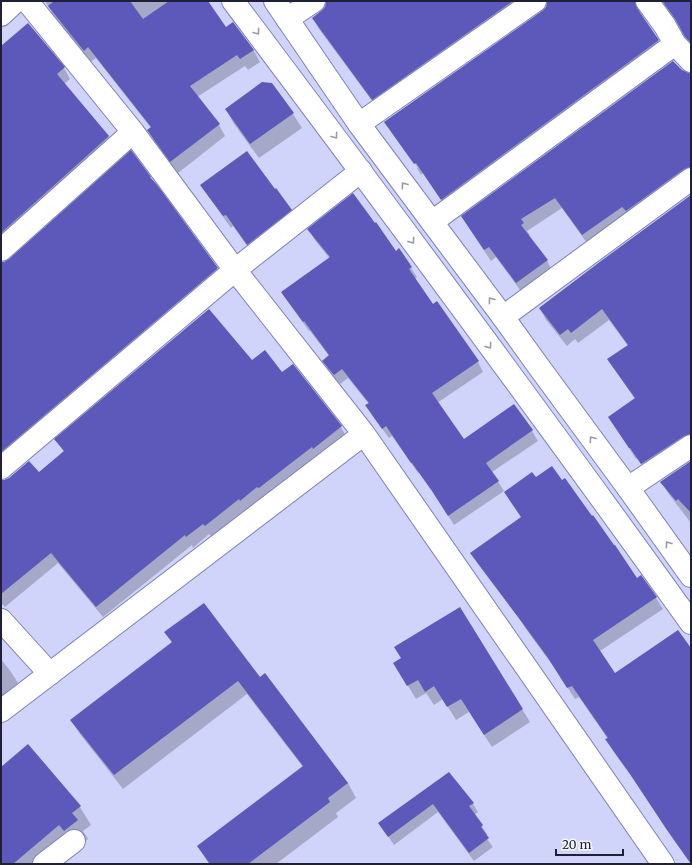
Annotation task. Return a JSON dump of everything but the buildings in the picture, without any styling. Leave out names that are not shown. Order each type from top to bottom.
[{"type":"street","points":[[1,14],[16,1]]},
{"type":"street","points":[[27,1],[133,132],[235,270],[364,434],[663,864]]},
{"type":"street","points":[[233,1],[361,171],[622,526],[691,623]]},
{"type":"street","points":[[275,1],[359,124],[503,317],[691,576]]},
{"type":"street","points":[[287,19],[314,1]]},
{"type":"street","points":[[359,124],[535,1]]},
{"type":"street","points":[[647,1],[665,26],[675,44],[691,61]]},
{"type":"street","points":[[432,222],[675,44]]},
{"type":"street","points":[[1,250],[133,132]]},
{"type":"street","points":[[1,468],[235,270],[361,171]]},
{"type":"street","points":[[503,317],[691,179]]},
{"type":"street","points":[[1,712],[364,434]]},
{"type":"street","points":[[628,488],[691,446]]},
{"type":"street","points":[[1,620],[50,674]]},
{"type":"street","points":[[44,864],[74,841]]}]
